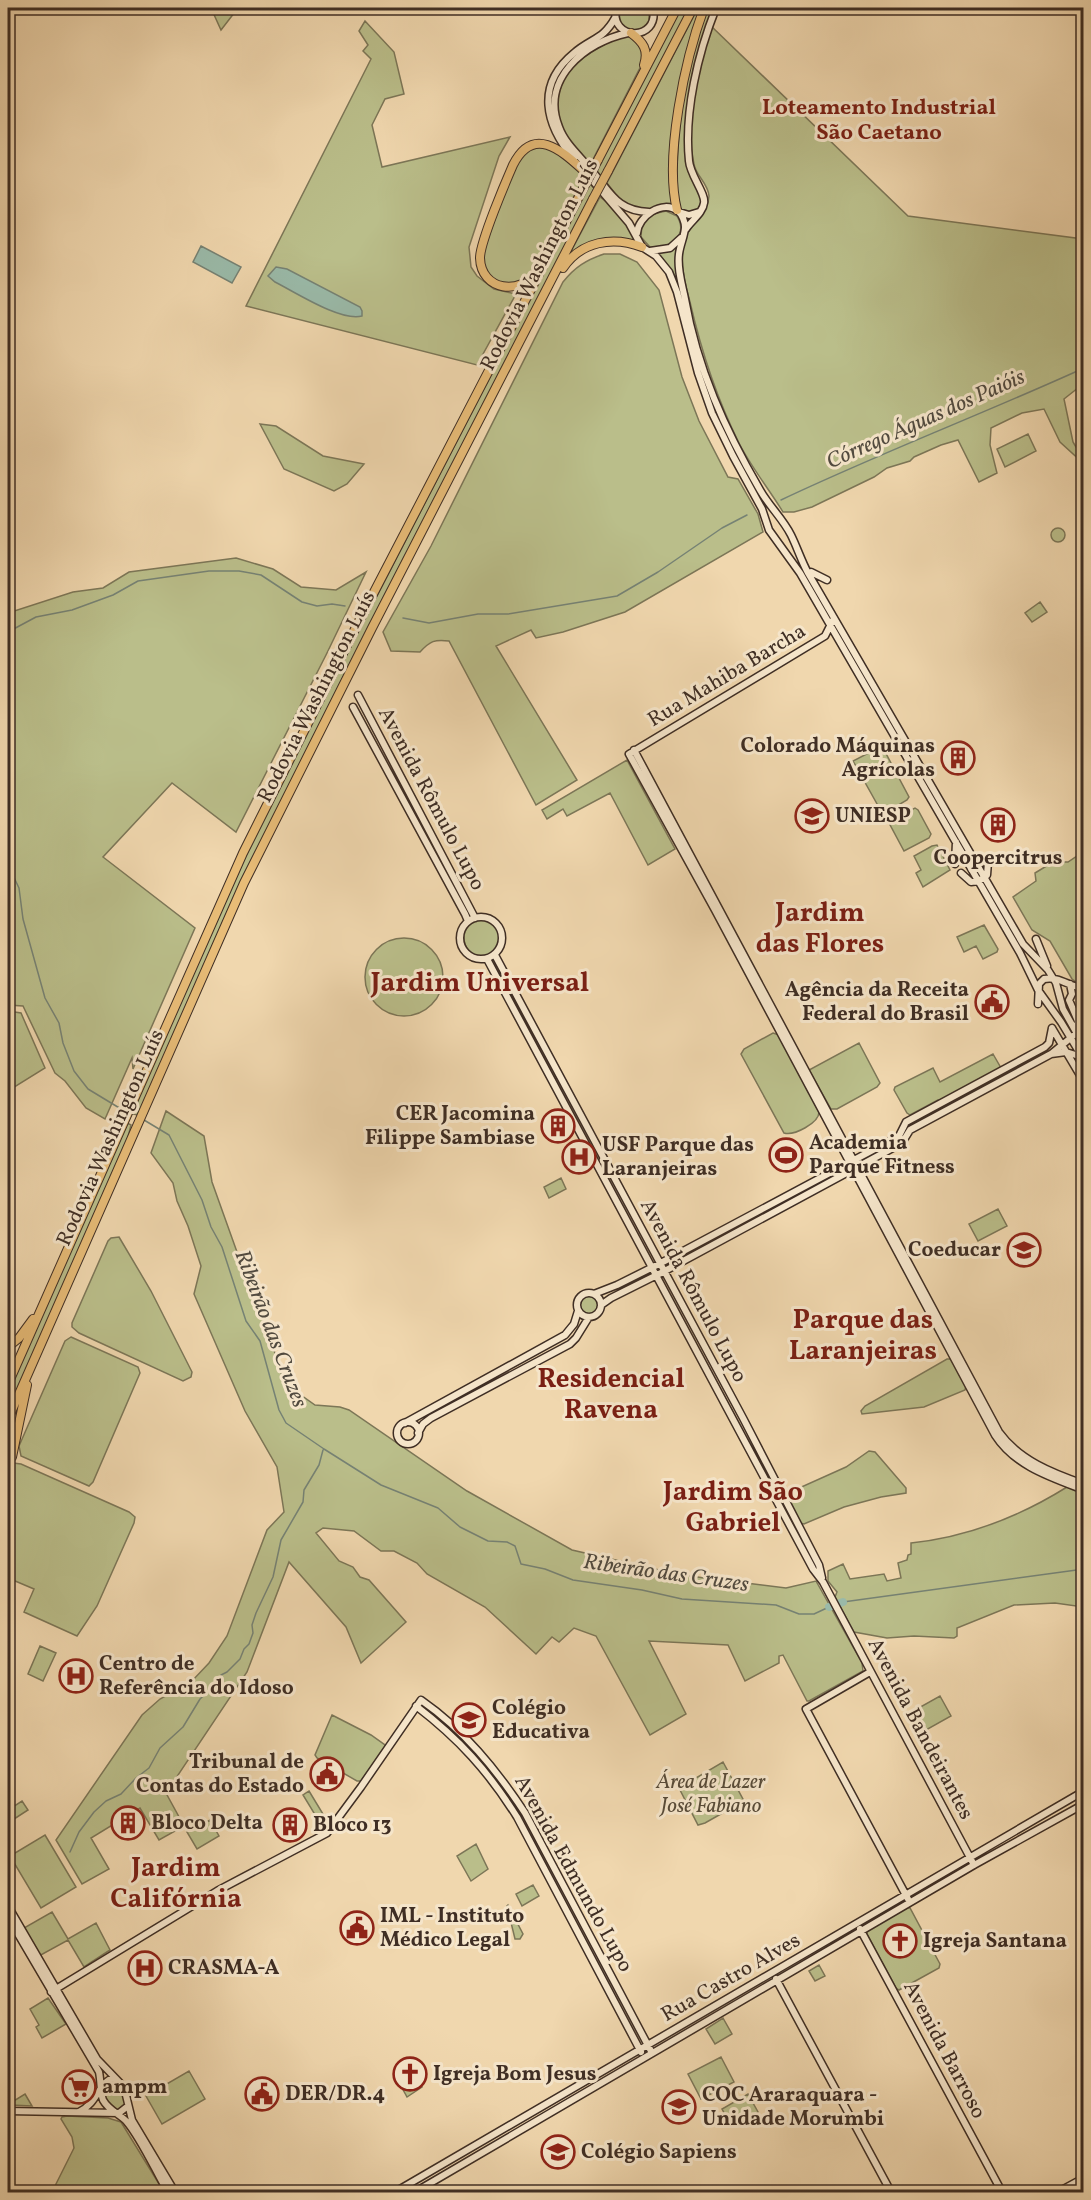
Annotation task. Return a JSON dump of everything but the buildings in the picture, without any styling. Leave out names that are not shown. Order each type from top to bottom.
[{"type":"highway","name":"Rodovia Washington Luís","points":[[8,1384],[120,1126],[252,833],[677,8]]},
{"type":"highway","name":"Rodovia Washington Luís","points":[[8,1419],[134,1130],[270,829],[693,8]]},
{"type":"highway","points":[[678,211],[674,198],[674,180],[680,102],[691,48],[704,8]]},
{"type":"highway","points":[[629,99],[646,54],[643,44],[630,33]]},
{"type":"highway","points":[[558,239],[533,277],[525,284],[514,287],[500,286],[490,279],[483,269],[480,257],[482,246],[513,165],[522,151],[537,144],[551,145],[564,152],[583,170]]},
{"type":"highway","points":[[545,294],[566,263],[586,247],[611,241],[626,242],[646,248]]},
{"type":"highway","points":[[8,1347],[19,1338],[41,1308]]},
{"type":"highway","points":[[12,1456],[22,1401],[42,1341]]},
{"type":"street","points":[[616,8],[615,18],[604,34],[578,50],[557,72],[550,90],[549,108],[554,130],[563,146],[646,248],[666,266],[672,278],[692,355],[712,413],[762,509],[769,530],[800,573],[956,841],[1023,944],[1048,970]]},
{"type":"street","points":[[653,8],[654,19],[643,32],[616,36],[594,47],[571,63],[557,87],[554,100],[558,126],[566,140],[619,202],[630,210],[649,212],[662,208],[689,215],[702,209]]},
{"type":"street","points":[[716,8],[698,61],[690,109],[689,162],[694,179],[705,198],[702,209],[685,229],[679,270],[692,335],[703,371],[739,453],[762,493],[791,535],[808,573],[982,879],[1038,990],[1083,1046]]},
{"type":"street","points":[[615,18],[620,27],[630,33]]},
{"type":"street","points":[[678,211],[685,229]]},
{"type":"street","points":[[636,234],[639,223],[649,212]]},
{"type":"street","points":[[646,248],[670,248],[682,238]]},
{"type":"street","points":[[769,530],[773,523],[778,520],[782,521]]},
{"type":"street","points":[[777,541],[785,541],[791,535]]},
{"type":"street","points":[[808,573],[819,575],[827,580]]},
{"type":"street","name":"Rua Mahiba Barcha","points":[[834,618],[825,636],[631,752],[853,1165]]},
{"type":"street","name":"Avenida Rômulo Lupo","points":[[358,695],[475,918]]},
{"type":"street","name":"Avenida Rômulo Lupo","points":[[353,707],[468,921]]},
{"type":"street","points":[[955,864],[956,841]]},
{"type":"street","points":[[961,873],[971,882],[982,879],[988,870],[988,862]]},
{"type":"street","points":[[475,918],[488,918],[498,925],[503,939],[495,955],[487,959],[481,960],[469,956],[461,945],[461,932],[468,921],[475,918]]},
{"type":"street","points":[[1036,939],[1083,1059]]},
{"type":"street","name":"Avenida Rômulo Lupo","points":[[495,955],[810,1547],[819,1565],[823,1582]]},
{"type":"street","name":"Avenida Rômulo Lupo","points":[[487,959],[813,1569],[823,1582],[837,1609]]},
{"type":"street","points":[[1038,1004],[1038,990],[1041,981],[1048,978],[1083,989]]},
{"type":"street","points":[[1070,984],[1072,991],[1070,1006],[1078,1021],[1073,1036],[1064,1049],[910,1130],[902,1143],[853,1165],[617,1286],[581,1296],[577,1303],[578,1311],[574,1324],[565,1335],[405,1423],[397,1431],[398,1439],[401,1442],[412,1443],[423,1424],[431,1418],[570,1344],[589,1317],[597,1314],[601,1305],[611,1298],[656,1276],[853,1165],[899,1136],[906,1122],[1040,1050],[1048,1043],[1052,1028],[1064,1049],[1083,1082]]},
{"type":"street","points":[[1070,997],[1083,989]]},
{"type":"street","points":[[1064,1049],[1083,1059]]},
{"type":"street","points":[[853,1165],[1004,1440],[1024,1458],[1083,1484]]},
{"type":"street","points":[[853,1165],[1001,1445],[1018,1462],[1083,1490]]},
{"type":"street","points":[[594,1294],[600,1300],[601,1305]]},
{"type":"street","points":[[578,1311],[589,1317]]},
{"type":"street","points":[[405,1423],[414,1425],[418,1433]]},
{"type":"street","name":"Avenida Bandeirantes","points":[[837,1609],[974,1865]]},
{"type":"street","points":[[870,1672],[806,1708],[910,1903]]},
{"type":"street","points":[[863,1676],[875,1679]]},
{"type":"street","name":"Avenida Edmundo Lupo","points":[[644,2058],[517,1817],[468,1751],[416,1706],[421,1700],[474,1745],[515,1797],[652,2054]]},
{"type":"street","points":[[54,1990],[200,1901],[327,1833],[362,1787],[416,1706]]},
{"type":"street","name":"Rua Castro Alves","points":[[395,2193],[1083,1791]]},
{"type":"street","name":"Rua Castro Alves","points":[[415,2193],[974,1865],[1083,1804]]},
{"type":"street","points":[[8,1906],[99,2072],[104,2101],[114,2113],[129,2124],[168,2193]]},
{"type":"street","points":[[8,1917],[97,2059],[126,2093],[132,2120],[175,2193]]},
{"type":"street","name":"Avenida Barroso","points":[[858,1924],[1002,2193]]},
{"type":"street","points":[[773,1974],[891,2193]]},
{"type":"street","points":[[78,2112],[93,2102],[104,2082],[114,2078]]},
{"type":"street","points":[[8,2111],[114,2113],[128,2106]]},
{"type":"street","points":[[1058,2193],[1083,2178]]},
{"type":"green space","points":[[211,8],[238,8],[221,30]]},
{"type":"green space","points":[[619,8],[649,8],[649,21],[642,28],[631,30],[620,22]]},
{"type":"green space","points":[[680,8],[690,8],[608,167],[600,176],[597,173],[600,161]]},
{"type":"green space","points":[[698,8],[703,8],[681,87],[674,206],[639,210],[627,206],[607,183]]},
{"type":"green space","points":[[706,8],[712,8],[693,70],[686,143],[688,171],[702,199],[699,208],[693,213],[682,211],[678,200],[678,153],[686,77]]},
{"type":"green space","points":[[365,21],[394,52],[404,94],[385,99],[372,125],[382,167],[510,137],[499,156],[469,247],[471,267],[477,276],[494,289],[516,294],[477,365],[246,306],[371,59],[363,51],[368,45],[359,31]]},
{"type":"green space","points":[[710,25],[908,216],[1083,239],[1083,384],[1064,399],[1073,442],[1083,463],[1060,442],[1044,409],[1022,413],[991,428],[990,445],[997,473],[979,482],[958,440],[941,445],[910,461],[887,468],[874,477],[812,507],[794,512],[783,512],[744,452],[731,426],[705,356],[683,274],[682,257],[686,237],[693,223],[707,205],[709,196],[707,187],[694,164],[691,129],[697,76]]},
{"type":"green space","points":[[628,36],[639,42],[645,58],[590,165],[568,141],[561,125],[558,113],[560,89],[564,79],[580,60],[609,42]]},
{"type":"green space","points":[[540,145],[565,155],[584,177],[534,272],[522,281],[500,282],[489,274],[484,264],[483,252],[514,167],[523,153]]},
{"type":"green space","points":[[590,184],[594,188],[589,202],[265,833],[143,1106],[137,1115],[133,1114],[135,1099],[256,831]]},
{"type":"green space","points":[[600,197],[611,205],[628,226],[637,243],[617,239],[568,257]]},
{"type":"green space","points":[[666,211],[677,216],[681,230],[679,235],[664,246],[650,247],[641,237],[642,224],[653,214]]},
{"type":"green space","points":[[678,246],[682,299],[672,273],[658,254]]},
{"type":"green space","points":[[604,254],[620,254],[637,262],[659,290],[682,377],[699,421],[728,477],[738,479],[758,514],[763,532],[625,612],[563,632],[536,638],[531,630],[496,646],[577,780],[536,805],[449,641],[433,642],[420,652],[391,651],[383,632],[431,546],[563,282],[581,265]]},
{"type":"green space","points":[[260,424],[276,426],[323,456],[364,464],[347,484],[334,491],[284,469]]},
{"type":"green space","points":[[1028,434],[1036,451],[1005,467],[997,449]]},
{"type":"green space","points":[[1058,528],[1063,530],[1065,535],[1063,540],[1058,542],[1053,540],[1051,535],[1053,530]]},
{"type":"green space","points":[[236,558],[273,569],[301,587],[336,590],[366,572],[236,832],[172,783],[103,857],[195,928],[133,1069],[132,1058],[105,1119],[86,1108],[65,1081],[55,1073],[23,1006],[8,1005],[8,613],[73,592],[103,588],[129,572]]},
{"type":"green space","points":[[1040,602],[1047,612],[1032,622],[1025,613]]},
{"type":"green space","points":[[882,746],[909,797],[885,813],[881,811],[853,761]]},
{"type":"green space","points":[[627,760],[675,849],[648,865],[610,793],[567,816],[563,809],[547,819],[542,810]]},
{"type":"green space","points":[[915,808],[931,834],[929,838],[904,851],[888,821]]},
{"type":"green space","points":[[937,845],[950,870],[923,887],[916,873],[921,870],[914,856]]},
{"type":"green space","points":[[1083,852],[1084,982],[1078,983],[1072,979],[1050,941],[1032,930],[1013,897],[1036,881],[1035,873],[1053,862],[1068,862]]},
{"type":"green space","points":[[482,920],[495,925],[500,938],[495,951],[482,956],[469,951],[464,938],[469,925]]},
{"type":"green space","points":[[984,925],[998,949],[997,952],[983,959],[976,946],[964,952],[957,937]]},
{"type":"green space","points":[[404,938],[419,941],[432,949],[440,962],[443,977],[440,992],[432,1005],[419,1013],[404,1016],[389,1013],[376,1005],[368,992],[365,977],[368,962],[376,949],[389,941]]},
{"type":"green space","points":[[8,1011],[21,1013],[45,1068],[8,1091]]},
{"type":"green space","points":[[773,1033],[779,1035],[819,1112],[811,1124],[794,1133],[784,1133],[741,1054],[744,1049]]},
{"type":"green space","points":[[859,1043],[880,1083],[877,1087],[837,1109],[831,1109],[809,1070]]},
{"type":"green space","points":[[993,1054],[1001,1068],[940,1102],[938,1100],[910,1115],[894,1090],[895,1087],[933,1068],[940,1082]]},
{"type":"green space","points":[[166,1111],[204,1136],[212,1182],[237,1252],[259,1301],[284,1383],[315,1405],[349,1410],[467,1491],[572,1550],[681,1575],[786,1588],[816,1581],[862,1663],[863,1671],[807,1701],[783,1655],[779,1656],[779,1663],[745,1681],[728,1645],[649,1641],[686,1714],[650,1735],[596,1636],[574,1628],[559,1642],[552,1637],[536,1654],[485,1607],[427,1574],[417,1563],[394,1551],[381,1551],[354,1531],[323,1528],[316,1533],[339,1561],[353,1567],[360,1577],[369,1580],[406,1622],[361,1663],[346,1627],[289,1562],[247,1672],[166,1793],[184,1826],[159,1840],[140,1808],[91,1838],[109,1869],[82,1884],[56,1840],[142,1715],[160,1699],[192,1681],[209,1663],[227,1636],[267,1530],[284,1512],[277,1467],[245,1411],[194,1294],[201,1266],[177,1201],[173,1183],[151,1153]]},
{"type":"green space","points":[[127,1123],[131,1125],[127,1141],[8,1413],[8,1389],[119,1136]]},
{"type":"green space","points":[[561,1178],[566,1189],[549,1198],[544,1187]]},
{"type":"green space","points":[[998,1209],[1007,1226],[978,1241],[969,1224]]},
{"type":"green space","points":[[119,1237],[151,1291],[192,1372],[191,1377],[183,1381],[79,1333],[72,1327],[108,1241]]},
{"type":"green space","points":[[585,1296],[593,1296],[598,1301],[596,1312],[585,1314],[580,1309],[580,1301]]},
{"type":"green space","points":[[71,1337],[138,1367],[140,1373],[93,1482],[89,1486],[21,1456],[19,1446],[65,1341]]},
{"type":"green space","points":[[947,1359],[952,1359],[966,1386],[965,1390],[924,1407],[862,1414],[861,1411],[865,1406]]},
{"type":"green space","points":[[869,1451],[875,1452],[906,1488],[906,1493],[844,1507],[804,1524],[800,1523],[787,1497],[788,1493],[846,1467]]},
{"type":"green space","points":[[13,1463],[21,1464],[129,1512],[135,1517],[97,1606],[77,1636],[24,1612],[34,1589],[8,1578],[8,1471]]},
{"type":"green space","points":[[1067,1487],[1083,1493],[1083,1607],[1055,1603],[1014,1605],[957,1628],[957,1636],[954,1638],[914,1636],[887,1638],[854,1632],[835,1597],[837,1592],[828,1581],[828,1571],[843,1564],[850,1579],[884,1574],[887,1581],[901,1578],[898,1563],[907,1560],[908,1555],[911,1554],[911,1543],[973,1531],[1030,1508]]},
{"type":"green space","points":[[40,1646],[56,1653],[43,1681],[28,1674]]},
{"type":"green space","points":[[940,1696],[951,1716],[926,1730],[915,1710]]},
{"type":"green space","points":[[332,1715],[371,1735],[385,1745],[361,1781],[357,1781],[315,1755]]},
{"type":"green space","name":"Área de Lazer José Fabiano","points":[[723,1762],[744,1801],[698,1825],[679,1788]]},
{"type":"green space","points":[[309,1791],[323,1814],[317,1818],[303,1795]]},
{"type":"green space","points":[[22,1801],[28,1810],[11,1821],[8,1810]]},
{"type":"green space","points":[[210,1820],[219,1836],[197,1849],[187,1832]]},
{"type":"green space","points":[[45,1835],[76,1887],[41,1908],[10,1856]]},
{"type":"green space","points":[[476,1844],[488,1869],[471,1881],[457,1856]]},
{"type":"green space","points":[[533,1885],[539,1896],[522,1906],[516,1894]]},
{"type":"green space","points":[[508,1905],[523,1934],[520,1939],[515,1939]]},
{"type":"green space","points":[[906,1907],[910,1908],[940,1964],[939,1968],[899,1990],[867,1934],[867,1929]]},
{"type":"green space","points":[[52,1912],[68,1939],[96,1923],[110,1950],[84,1967],[68,1940],[39,1956],[24,1928]]},
{"type":"green space","points":[[819,1965],[825,1976],[815,1981],[809,1971]]},
{"type":"green space","points":[[48,1998],[66,2024],[42,2038],[36,2027],[39,2025],[30,2009]]},
{"type":"green space","points":[[723,2018],[732,2034],[715,2044],[706,2029]]},
{"type":"green space","points":[[721,2057],[734,2082],[701,2099],[688,2074]]},
{"type":"green space","points":[[412,2065],[422,2087],[407,2097],[395,2075]]},
{"type":"green space","points":[[189,2071],[205,2099],[162,2124],[146,2096]]},
{"type":"green space","points":[[113,2081],[121,2087],[126,2102],[115,2110],[104,2096],[105,2085]]},
{"type":"green space","points":[[25,2094],[32,2106],[11,2105],[12,2102]]},
{"type":"green space","points":[[748,2094],[758,2112],[732,2127],[722,2109]]},
{"type":"green space","points":[[67,2116],[108,2118],[121,2122],[164,2192],[52,2192],[74,2148],[72,2137],[61,2119]]},
{"type":"shaded area","points":[[201,246],[241,267],[232,283],[193,262]]},
{"type":"shaded area","points":[[276,267],[287,269],[360,307],[362,316],[353,317],[331,311],[275,282],[268,276]]},
{"type":"waterway","name":"Córrego Águas dos Paióis","points":[[781,500],[1084,368]]},
{"type":"waterway","name":"Córrego Águas dos Paióis","points":[[403,618],[429,623],[478,614],[508,614],[617,596],[658,572],[722,528],[747,515]]},
{"type":"waterway","name":"Córrego Águas dos Paióis","points":[[8,632],[36,617],[72,610],[113,595],[138,581],[209,571],[239,571],[261,575],[302,602],[317,606],[332,604],[345,606]]},
{"type":"waterway","name":"Ribeirão das Cruzes","points":[[8,865],[19,888],[23,919],[45,998],[59,1023],[63,1043],[74,1071],[88,1089],[126,1112]]},
{"type":"waterway","name":"Ribeirão das Cruzes","points":[[144,1120],[169,1135],[202,1200],[211,1227],[222,1247],[246,1321],[260,1341],[279,1410],[286,1423],[381,1485],[438,1508],[460,1527],[488,1541],[507,1542],[515,1546],[521,1564],[545,1569],[573,1580],[642,1590],[682,1599],[776,1605],[799,1614],[814,1614],[829,1607]]},
{"type":"waterway","points":[[70,1852],[79,1832],[94,1812],[106,1801],[121,1794],[149,1768],[160,1748],[183,1727],[200,1699],[218,1682],[221,1675],[240,1659],[249,1644],[256,1613],[273,1577],[281,1540],[303,1502],[304,1490],[319,1465],[323,1450]]},
{"type":"waterway","name":"Ribeirão das Cruzes","points":[[843,1602],[1084,1569]]},
{"type":"waterway","name":"Ribeirão das Cruzes","points":[[829,1607],[843,1602]]},
{"type":"place","name":"Colorado Máquinas Agrícolas","points":[[958,758]]},
{"type":"place","name":"UNIESP","points":[[812,816]]},
{"type":"place","name":"Coopercitrus","points":[[998,825]]},
{"type":"place","name":"Agência da Receita Federal do Brasil","points":[[992,1002]]},
{"type":"place","name":"CER Jacomina Filippe Sambiase","points":[[558,1126]]},
{"type":"place","name":"Academia Parque Fitness","points":[[786,1155]]},
{"type":"place","name":"USF Parque das Laranjeiras","points":[[579,1157]]},
{"type":"place","name":"Coeducar","points":[[1024,1250]]},
{"type":"place","name":"Centro de Referência do Idoso","points":[[76,1676]]},
{"type":"place","name":"Colégio Educativa","points":[[469,1720]]},
{"type":"place","name":"Tribunal de Contas do Estado","points":[[327,1774]]},
{"type":"place","name":"Bloco Delta","points":[[128,1823]]},
{"type":"place","name":"Bloco 13","points":[[290,1825]]},
{"type":"place","name":"IML - Instituto Médico Legal","points":[[357,1928]]},
{"type":"place","name":"Igreja Santana","points":[[900,1941]]},
{"type":"place","name":"CRASMA-A","points":[[145,1968]]},
{"type":"place","name":"Igreja Bom Jesus","points":[[410,2074]]},
{"type":"place","name":"ampm","points":[[79,2087]]},
{"type":"place","name":"DER/DR.4","points":[[262,2094]]},
{"type":"place","name":"COC Araraquara - Unidade Morumbi","points":[[679,2107]]},
{"type":"place","name":"Colégio Sapiens","points":[[558,2152]]},
{"type":"district","name":"Loteamento Industrial São Caetano","points":[[879,120]]},
{"type":"district","name":"Jardim das Flores","points":[[820,930]]},
{"type":"district","name":"Jardim Universal","points":[[480,984]]},
{"type":"district","name":"Parque das Laranjeiras","points":[[863,1336]]},
{"type":"district","name":"Residencial Ravena","points":[[611,1396]]},
{"type":"district","name":"Jardim São Gabriel","points":[[733,1508]]},
{"type":"district","name":"Jardim Califórnia","points":[[176,1884]]}]
